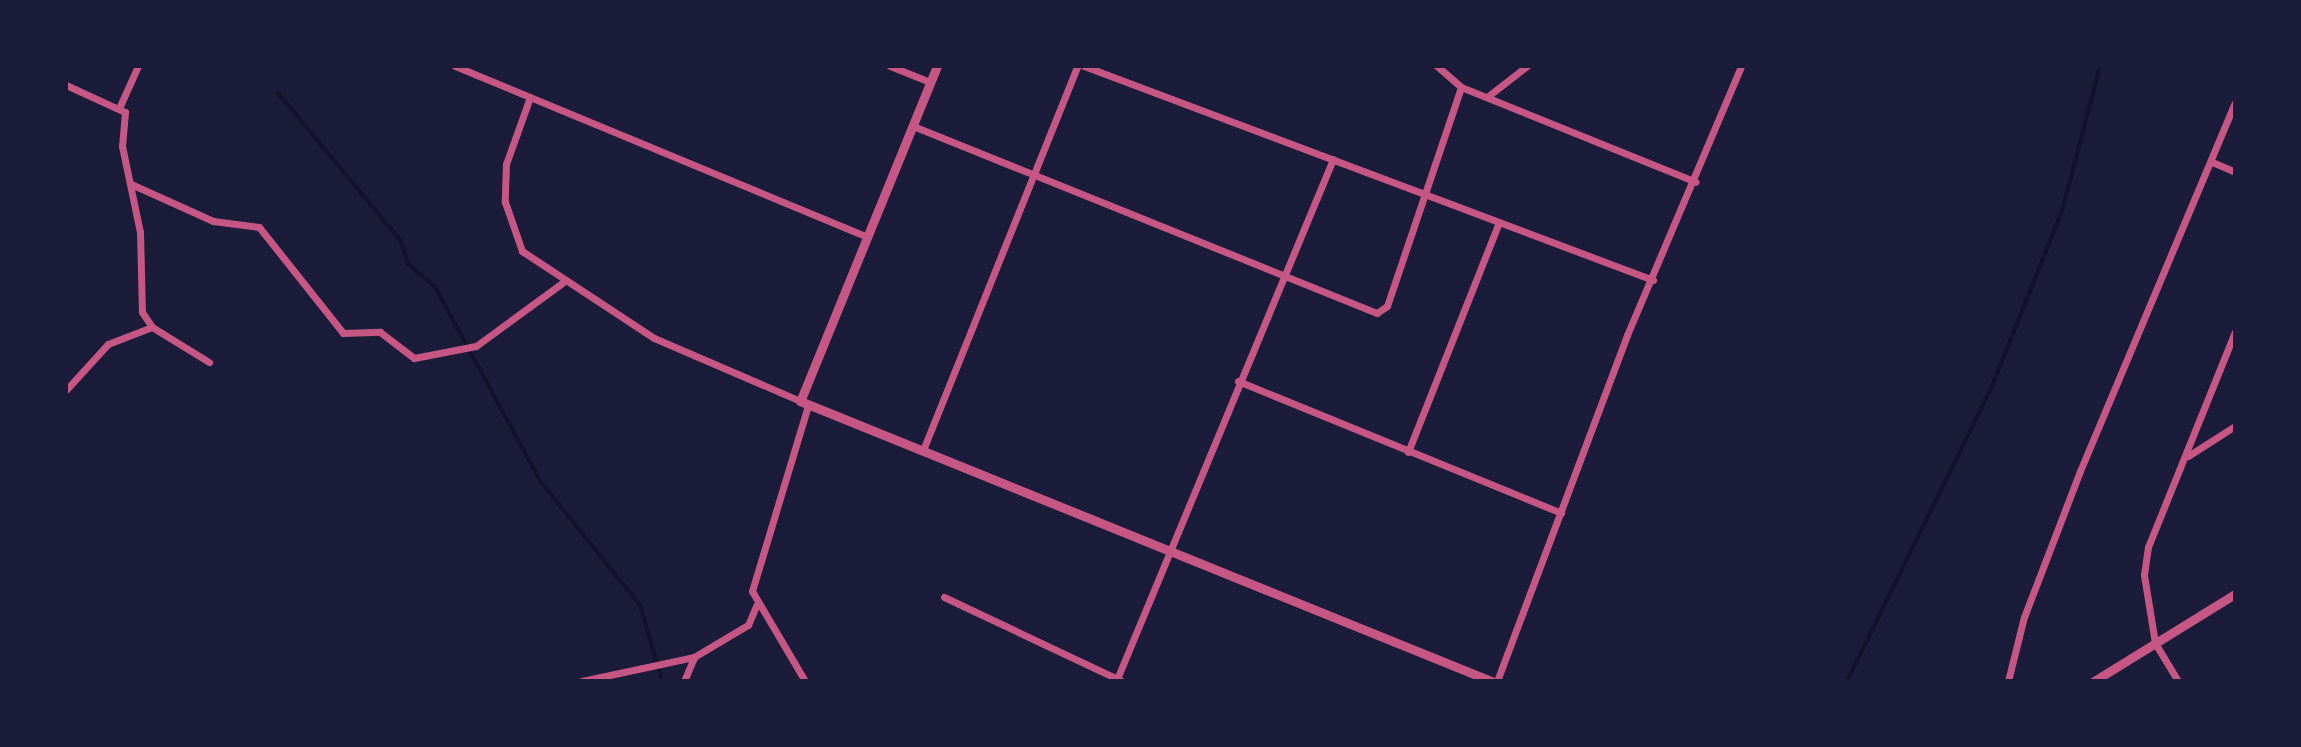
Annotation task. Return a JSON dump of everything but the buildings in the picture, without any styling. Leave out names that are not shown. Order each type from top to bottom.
[{"type":"street","points":[[138,66],[120,106],[131,184],[142,312],[152,327],[209,362]]},
{"type":"street","points":[[455,66],[867,237]]},
{"type":"street","points":[[890,66],[930,82]]},
{"type":"street","points":[[582,681],[694,657],[748,625],[756,606],[758,561],[804,403],[937,66]]},
{"type":"street","points":[[923,450],[1077,66]]},
{"type":"street","points":[[1084,66],[1333,159],[1498,225],[1653,280]]},
{"type":"street","points":[[1437,66],[1461,87],[1696,182]]},
{"type":"street","points":[[1487,97],[1527,66]]},
{"type":"street","points":[[530,97],[509,151],[505,202],[517,244],[562,283],[665,343],[804,403],[1167,545],[1494,681],[1741,66]]},
{"type":"street","points":[[66,85],[120,106]]},
{"type":"street","points":[[913,126],[1382,311],[1461,87]]},
{"type":"street","points":[[2008,681],[2024,617],[2080,471],[2235,103]]},
{"type":"street","points":[[944,597],[1104,679],[1119,680],[1167,545],[1333,159]]},
{"type":"street","points":[[2212,162],[2235,172]]},
{"type":"street","points":[[131,184],[213,221],[259,227],[343,333],[380,332],[414,358],[476,346],[562,283]]},
{"type":"street","points":[[1408,452],[1498,225]]},
{"type":"street","points":[[66,390],[108,344],[152,327]]},
{"type":"street","points":[[2178,681],[2155,643],[2144,575],[2148,547],[2235,332]]},
{"type":"street","points":[[1238,381],[1561,513]]},
{"type":"street","points":[[2187,457],[2235,426]]},
{"type":"street","points":[[2094,681],[2235,594]]},
{"type":"street","points":[[756,606],[805,681]]},
{"type":"street","points":[[684,681],[694,657]]},
{"type":"waterway","points":[[1847,681],[1990,391],[2062,211],[2100,66]]},
{"type":"waterway","points":[[278,93],[401,241],[408,264],[435,287],[541,482],[640,605],[662,681]]}]
